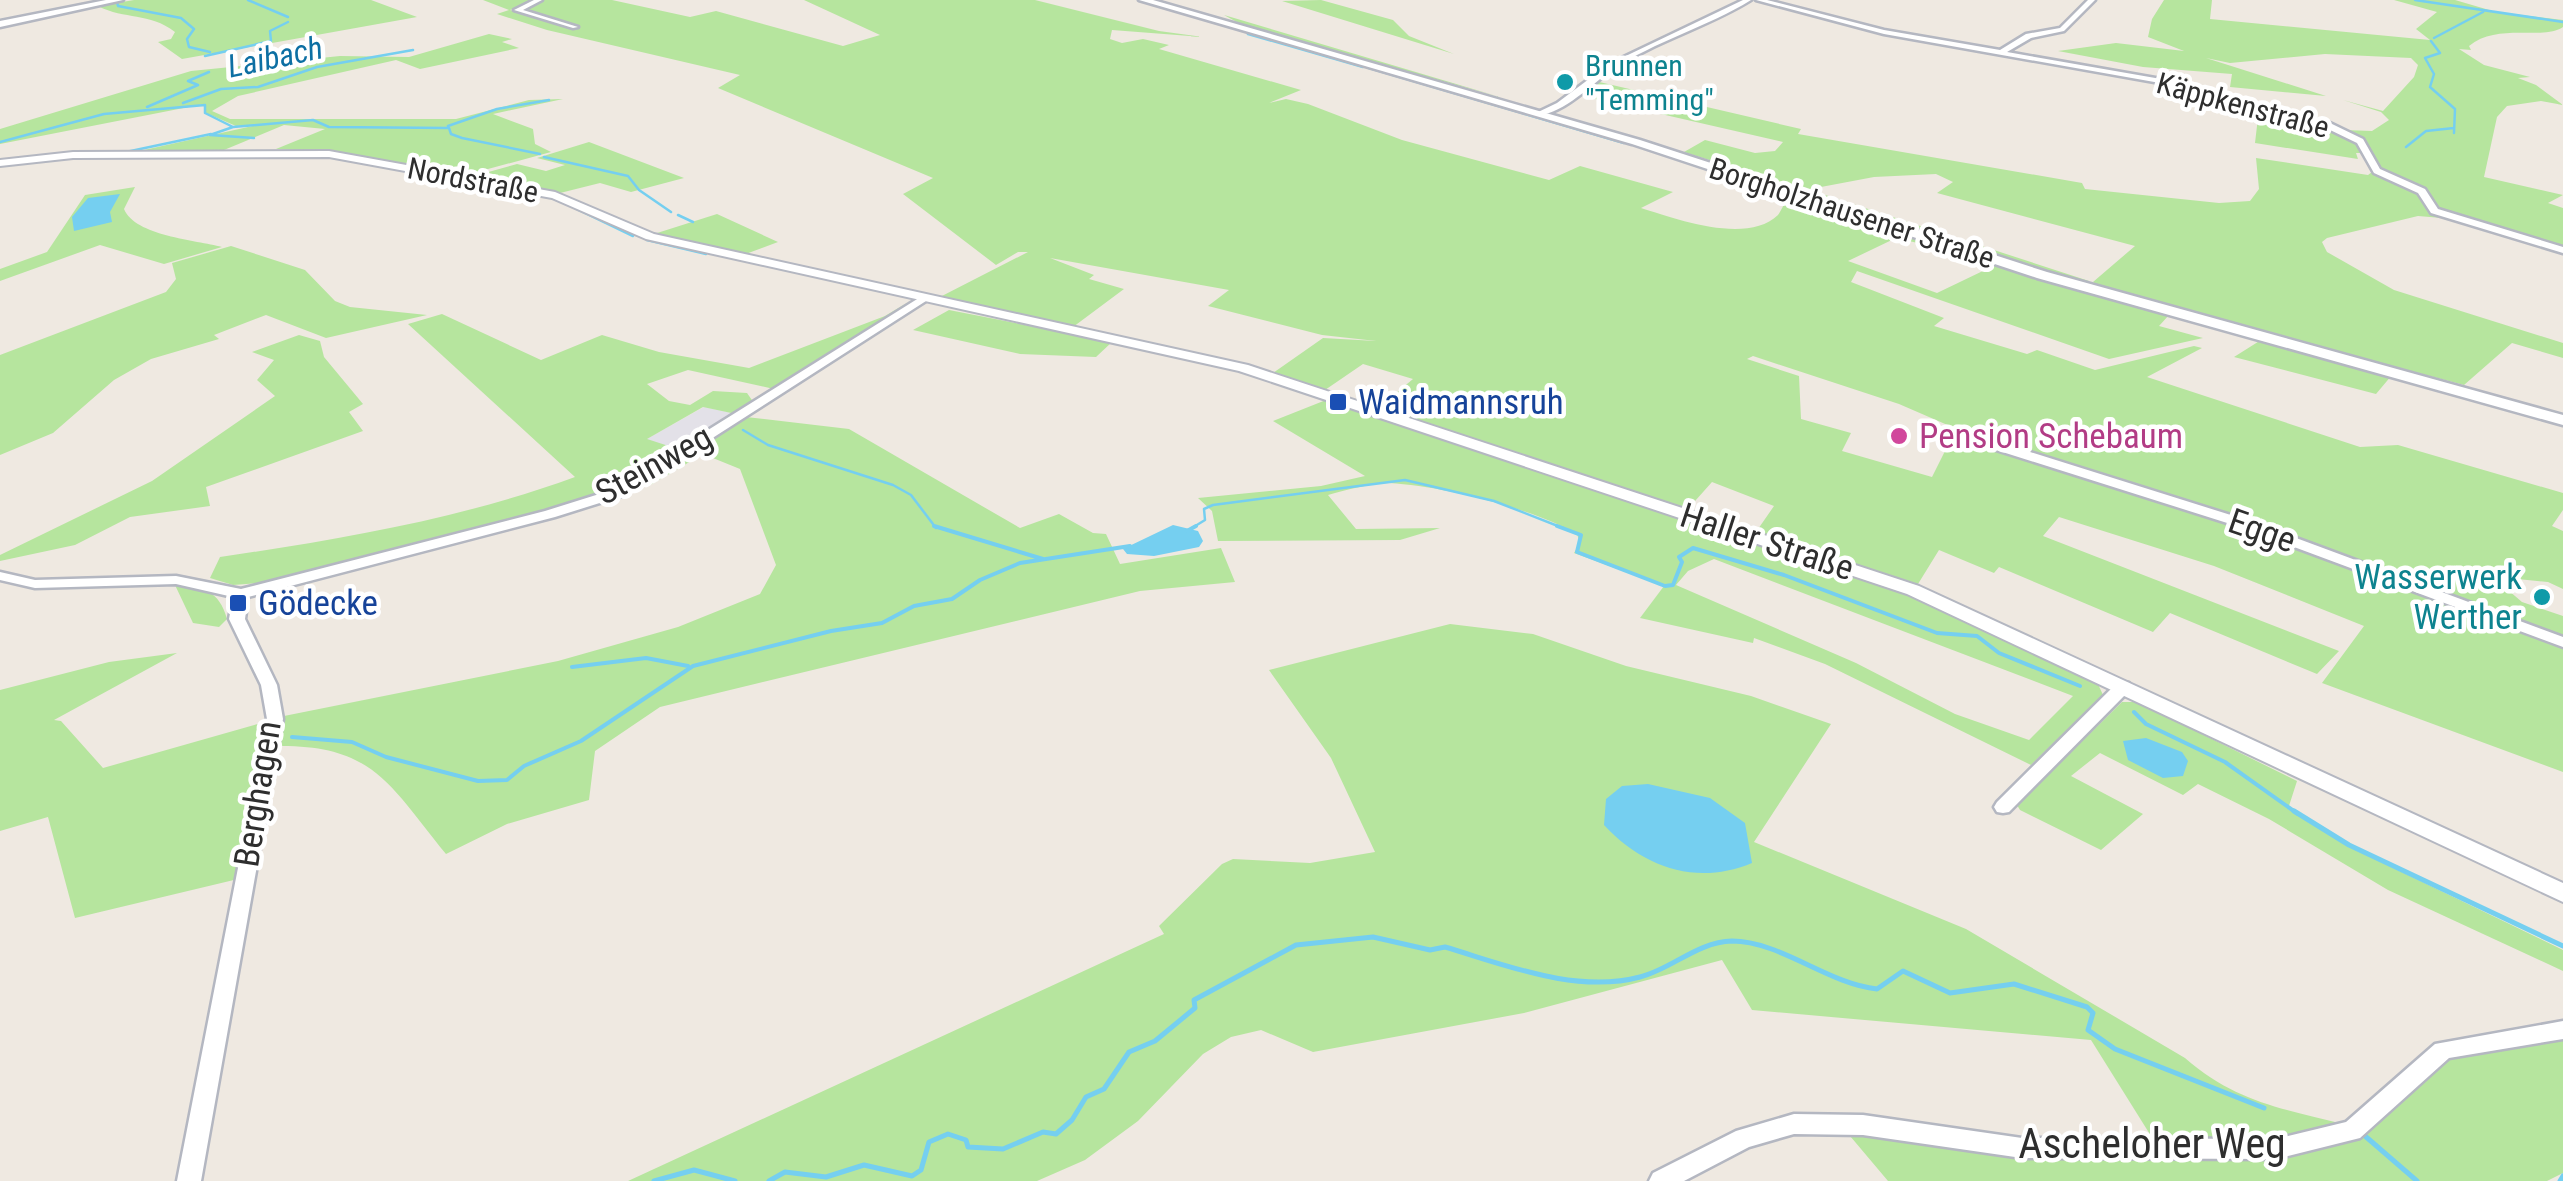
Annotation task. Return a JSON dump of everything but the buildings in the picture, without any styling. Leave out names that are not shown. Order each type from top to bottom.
[{"type":"main road","points":[[0,24],[119,0]]},
{"type":"main road","name":"Borgholzhausener Straße","points":[[1144,0],[1538,114],[2042,275],[2563,420]]},
{"type":"street","points":[[539,0],[517,10],[575,27]]},
{"type":"street","points":[[1538,114],[1560,105],[1612,66],[1748,0]]},
{"type":"street","name":"Käppkenstraße","points":[[1758,0],[1785,2],[1884,32],[2003,50],[2161,82],[2327,126],[2360,141],[2377,171],[2422,190],[2434,211],[2563,250]]},
{"type":"street","name":"Käppkenstraße","points":[[2003,50],[2024,38],[2062,30],[2092,0]]},
{"type":"street","name":"Nordstraße","points":[[0,164],[74,155],[329,154],[536,190],[650,237],[926,300]]},
{"type":"street","name":"Steinweg","points":[[241,594],[550,514],[617,492],[926,300]]},
{"type":"street","name":"Haller Straße","points":[[926,300],[1243,368],[1913,590],[2563,893]]},
{"type":"street","name":"Egge","points":[[1957,432],[2248,525],[2563,642]]},
{"type":"street","points":[[0,576],[35,584],[176,580],[241,594]]},
{"type":"street","name":"Berghagen","points":[[189,1181],[274,719],[269,685],[238,619],[241,594]]},
{"type":"street","points":[[2004,806],[2123,687]]},
{"type":"street","name":"Ascheloher Weg","points":[[1661,1181],[1744,1138],[1794,1124],[1864,1125],[2022,1148],[2276,1149],[2352,1131],[2442,1050],[2563,1030]]},
{"type":"shaded area","points":[[704,407],[736,414],[681,450],[645,440]]},
{"type":"green space","points":[[134,0],[371,0],[417,17],[182,59],[158,42],[171,39],[175,32],[146,19],[98,6]]},
{"type":"green space","points":[[483,0],[536,0],[510,10],[532,16],[520,9],[541,0],[612,0],[690,17],[716,11],[843,46],[880,35],[804,0],[1035,0],[1159,31],[1203,37],[1112,30],[1110,39],[1122,43],[1143,39],[1169,45],[1159,49],[1301,90],[1269,103],[1286,99],[1308,104],[1402,140],[1549,180],[1580,166],[1673,192],[1641,208],[1673,218],[1711,227],[1748,228],[1765,224],[1778,215],[1786,202],[1798,199],[1961,253],[1896,238],[1848,261],[1937,293],[1987,269],[1969,259],[1973,258],[2169,315],[2159,326],[2203,338],[2109,359],[1857,271],[1851,282],[1944,318],[1934,326],[2027,354],[2037,350],[2095,370],[2194,346],[2202,348],[2147,377],[2360,447],[2398,445],[2563,493],[2563,510],[2552,526],[2563,531],[2563,589],[2548,582],[2508,578],[2501,584],[2522,602],[2563,616],[2563,639],[2457,597],[1959,430],[1899,404],[1753,356],[1747,359],[1799,376],[1801,419],[1851,433],[1842,451],[1932,477],[1954,433],[2247,527],[2563,645],[2563,772],[2322,683],[2364,626],[2214,566],[2059,517],[2043,536],[2339,651],[2317,674],[2170,613],[2153,632],[1999,567],[1994,573],[1939,550],[1918,584],[1756,532],[1774,506],[1712,482],[1687,510],[1378,408],[1413,379],[1363,364],[1325,390],[1273,373],[1323,338],[1376,341],[1322,335],[1208,306],[1229,290],[1050,258],[1094,275],[1089,279],[1124,289],[1073,327],[938,298],[1028,252],[1018,252],[996,265],[903,194],[933,178],[718,88],[740,75],[547,30],[497,14],[509,10]]},
{"type":"green space","points":[[1321,0],[1393,20],[1409,36],[1454,54],[1282,1]]},
{"type":"green space","points":[[2164,0],[2212,0],[2210,19],[2430,40],[2416,29],[2437,12],[2394,0],[2455,0],[2496,12],[2563,20],[2563,27],[2554,31],[2493,35],[2469,46],[2471,50],[2459,49],[2484,65],[2530,77],[2518,78],[2536,85],[2563,105],[2541,101],[2507,106],[2497,117],[2484,177],[2563,195],[2548,203],[2563,208],[2563,248],[2436,208],[2426,191],[2381,171],[2367,144],[2344,130],[2372,131],[2389,120],[2381,112],[2343,100],[2383,111],[2414,77],[2418,65],[2411,58],[2325,54],[2230,63],[2206,58],[2326,96],[2230,87],[2232,74],[2143,67],[2058,51],[2116,43],[2184,51],[2148,37],[2152,19]]},
{"type":"green space","points":[[1224,15],[1500,97],[1244,26]]},
{"type":"green space","points":[[489,34],[512,39],[502,42],[519,48],[420,69],[396,60],[238,96],[212,111],[230,119],[456,119],[529,100],[563,99],[493,114],[533,129],[535,144],[551,152],[466,175],[334,152],[276,149],[325,129],[284,125],[224,150],[135,152],[262,124],[236,126],[206,113],[204,104],[0,144],[0,129],[191,71],[340,56],[409,57]]},
{"type":"green space","points":[[1595,81],[1801,129],[1798,134],[2082,183],[2085,189],[2219,203],[2250,201],[2259,189],[2256,158],[2368,175],[2372,172],[2423,194],[2427,210],[2454,219],[2418,216],[2327,238],[2322,242],[2327,252],[2394,290],[2563,343],[2563,358],[2512,343],[2464,385],[2102,289],[2093,282],[2135,246],[1937,193],[1953,182],[1936,174],[1874,177],[1805,190],[1684,152],[1705,140],[1755,153],[1775,151],[1783,142],[1578,95]]},
{"type":"green space","points":[[2259,109],[2331,128],[2344,134],[2364,153],[2356,153],[2358,159],[2255,143]]},
{"type":"green space","points":[[589,142],[684,178],[631,192],[600,183],[560,193],[474,176],[517,164],[546,171],[565,165],[537,158]]},
{"type":"green space","points":[[135,187],[124,209],[140,225],[167,236],[222,247],[164,264],[100,245],[0,281],[0,269],[47,252],[85,195]]},
{"type":"green space","points":[[1816,192],[2089,281],[2086,284],[1808,195]]},
{"type":"green space","points":[[717,214],[778,242],[743,255],[654,234]]},
{"type":"green space","points":[[231,246],[305,270],[335,301],[350,307],[427,315],[326,338],[266,315],[214,335],[219,339],[151,359],[114,380],[53,433],[0,455],[0,355],[166,292],[176,279],[172,263]]},
{"type":"green space","points":[[910,301],[774,389],[688,370],[647,384],[669,401],[690,405],[713,391],[747,393],[754,403],[736,414],[703,407],[647,439],[681,450],[612,492],[259,583],[233,585],[210,578],[220,557],[400,526],[488,505],[575,477],[408,324],[442,314],[541,360],[602,335],[659,352],[749,368],[885,316]]},
{"type":"green space","points":[[949,310],[1112,342],[1096,357],[1020,354],[913,330]]},
{"type":"green space","points":[[299,335],[320,341],[324,357],[363,404],[349,412],[363,431],[206,487],[210,506],[130,517],[75,545],[0,561],[0,555],[152,481],[275,396],[257,380],[274,360],[252,352]]},
{"type":"green space","points":[[2261,340],[2392,375],[2376,394],[2234,357]]},
{"type":"green space","points":[[1326,400],[1891,587],[2097,682],[2103,695],[2031,765],[1825,664],[1754,638],[1753,643],[1640,618],[1664,586],[1574,553],[1580,543],[1577,534],[1558,524],[1511,507],[1435,489],[1382,483],[1328,495],[1356,529],[1440,528],[1400,540],[1218,541],[1212,511],[1198,498],[1321,486],[1365,476],[1273,421]],"holes":[[[1714,559],[2073,696],[2029,740],[1955,714],[1856,663],[1676,585],[1688,571]]]},
{"type":"green space","points":[[746,417],[849,429],[1020,528],[1059,514],[1093,533],[1106,534],[1120,564],[1221,548],[1235,582],[1140,591],[660,707],[595,751],[589,800],[507,824],[446,854],[394,790],[359,762],[337,753],[278,746],[284,716],[558,661],[678,627],[760,594],[776,565],[740,469],[703,454],[652,484],[588,507],[643,481]]},
{"type":"green space","points":[[175,585],[209,592],[220,602],[227,619],[219,627],[193,623]]},
{"type":"green space","points":[[1450,624],[1533,634],[1626,666],[1751,696],[1831,724],[1754,842],[1966,929],[2185,1058],[2222,1085],[2279,1108],[2343,1124],[2270,1142],[2156,1144],[2091,1040],[1752,1010],[1722,960],[1524,1013],[1313,1052],[1261,1030],[1231,1037],[1203,1054],[1138,1121],[1085,1160],[1037,1181],[628,1181],[1164,934],[1159,926],[1222,864],[1233,859],[1310,863],[1375,852],[1331,758],[1269,670]]},
{"type":"green space","points":[[177,653],[54,720],[61,721],[103,768],[265,722],[238,879],[75,918],[48,817],[0,831],[0,690],[109,662]]},
{"type":"green space","points":[[2122,702],[2137,702],[2297,781],[2288,809],[2348,846],[2563,950],[2563,971],[2388,890],[2269,819],[2198,784],[2183,795],[2100,753],[2071,776],[2143,814],[2101,850],[2020,810],[2017,805]]},
{"type":"green space","points":[[2563,1035],[2563,1173],[2547,1181],[1888,1181],[1845,1130],[2015,1153],[2357,1137],[2439,1064],[2470,1051]]},
{"type":"water","points":[[120,194],[110,212],[112,222],[74,231],[72,217],[88,198]]},
{"type":"water","points":[[1173,525],[1198,531],[1203,541],[1199,547],[1154,556],[1127,554],[1123,549]]},
{"type":"water","points":[[2146,738],[2182,752],[2188,761],[2183,776],[2163,778],[2128,760],[2123,741]]},
{"type":"water","points":[[1648,784],[1710,798],[1745,823],[1752,863],[1711,873],[1672,869],[1620,840],[1604,825],[1606,799],[1622,786]]},
{"type":"waterway","name":"Laibach","points":[[248,0],[288,17]]},
{"type":"waterway","points":[[2415,0],[2563,22]]},
{"type":"waterway","points":[[117,2],[118,6],[181,18],[194,29],[187,39],[189,47],[210,52]]},
{"type":"waterway","points":[[2434,38],[2483,12]]},
{"type":"waterway","name":"Laibach","points":[[205,56],[271,41],[270,31],[288,22]]},
{"type":"waterway","points":[[1248,34],[1363,67]]},
{"type":"waterway","points":[[2431,41],[2440,53],[2425,58],[2434,74],[2430,87],[2455,109],[2454,133]]},
{"type":"waterway","name":"Laibach","points":[[183,103],[221,89],[258,87],[317,67],[413,50]]},
{"type":"waterway","points":[[1369,68],[1624,143]]},
{"type":"waterway","name":"Laibach","points":[[147,107],[198,85],[188,81],[209,72]]},
{"type":"waterway","name":"Laibach","points":[[448,126],[497,109],[549,100]]},
{"type":"waterway","name":"Laibach","points":[[0,142],[104,114],[205,105],[205,113],[233,127]]},
{"type":"waterway","name":"Laibach","points":[[233,127],[313,120],[329,127],[449,128],[451,134],[462,138],[540,154]]},
{"type":"waterway","name":"Laibach","points":[[233,127],[210,135],[254,138]]},
{"type":"waterway","points":[[2406,147],[2426,131],[2454,128]]},
{"type":"waterway","points":[[126,152],[211,134]]},
{"type":"waterway","name":"Laibach","points":[[544,157],[628,176],[639,190],[671,212]]},
{"type":"waterway","points":[[575,208],[633,236]]},
{"type":"waterway","name":"Laibach","points":[[678,215],[693,222]]},
{"type":"waterway","points":[[647,240],[706,254]]},
{"type":"waterway","points":[[743,430],[768,445],[893,485],[911,495],[935,526]]},
{"type":"waterway","points":[[1192,528],[1205,520],[1204,509],[1213,505],[1405,480],[1494,501],[1563,528]]},
{"type":"waterway","points":[[935,526],[1043,559]]},
{"type":"waterway","points":[[1187,531],[1196,526]]},
{"type":"waterway","points":[[1557,526],[1581,535],[1577,552],[1665,586],[1673,585],[1682,562],[1679,557],[1693,548],[1784,575],[1937,633],[1977,636],[1999,653],[2080,686]]},
{"type":"waterway","points":[[292,737],[352,742],[386,757],[478,781],[507,780],[524,766],[581,741],[693,666],[831,631],[882,623],[914,606],[952,599],[980,580],[1020,563],[1130,546]]},
{"type":"waterway","points":[[572,667],[646,658],[688,666]]},
{"type":"waterway","points":[[2134,712],[2146,724],[2225,762],[2298,814]]},
{"type":"waterway","points":[[2294,811],[2349,845],[2563,946]]},
{"type":"waterway","points":[[769,1181],[785,1172],[826,1177],[864,1165],[912,1176],[921,1170],[929,1142],[948,1134],[966,1140],[968,1147],[1003,1149],[1043,1132],[1056,1134],[1072,1120],[1086,1097],[1104,1089],[1129,1052],[1155,1041],[1195,1008],[1194,1000],[1296,945],[1373,937],[1430,950],[1445,947],[1541,975],[1591,982],[1640,977],[1707,946],[1732,941],[1768,948],[1840,979],[1877,989],[1903,971],[1950,993],[2014,984],[2087,1007],[2093,1013],[2088,1030],[2115,1049],[2264,1108]]},
{"type":"waterway","points":[[2365,1136],[2417,1181]]},
{"type":"waterway","points":[[654,1181],[694,1170],[735,1181]]},
{"type":"waterway","points":[[2560,1181],[2563,1176]]},
{"type":"place","name":"Brunnen \"Temming\"","points":[[1565,82]]},
{"type":"place","name":"Waidmannsruh","points":[[1338,402]]},
{"type":"place","name":"Pension Schebaum","points":[[1899,436]]},
{"type":"place","name":"Wasserwerk Werther","points":[[2542,597]]},
{"type":"place","name":"Gödecke","points":[[238,603]]}]
